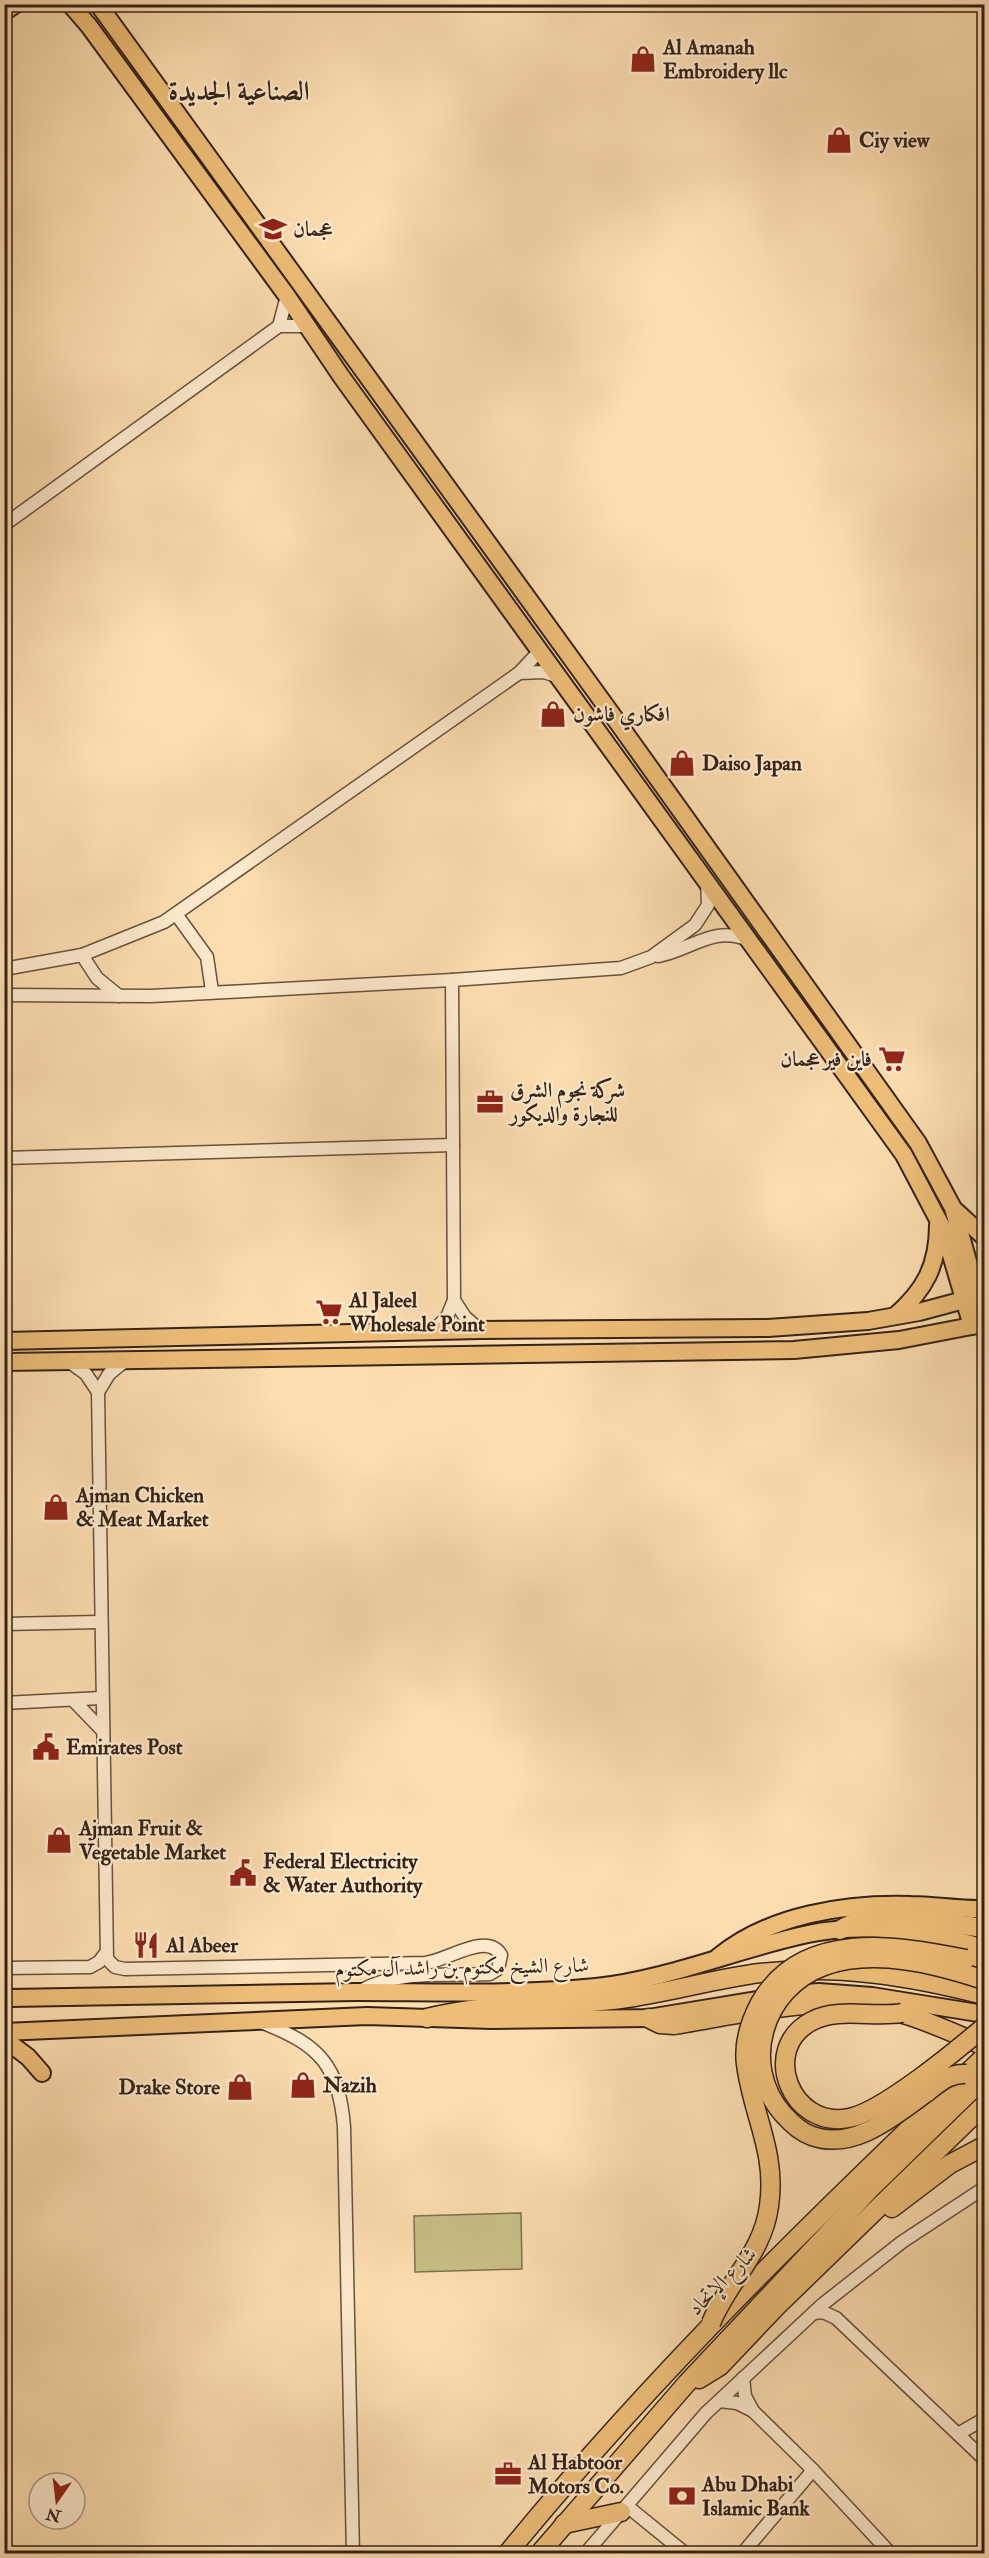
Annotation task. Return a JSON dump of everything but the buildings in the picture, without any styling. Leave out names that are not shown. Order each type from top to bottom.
[{"type":"highway","points":[[840,1930],[857,1921],[875,1917],[984,1928]]},
{"type":"highway","points":[[711,2323],[722,2298],[753,2255],[763,2231],[769,2206],[768,2152],[745,2062],[748,2029],[765,1994],[781,1976],[800,1962],[850,1948],[900,1946],[966,1959],[984,1965]]},
{"type":"highway","points":[[966,2074],[946,2078],[863,2134],[846,2139],[828,2139],[804,2132],[778,2108],[762,2073],[761,2041],[776,2001],[804,1975],[824,1966],[845,1961],[890,1960],[932,1966],[984,1980]]},
{"type":"highway","points":[[427,2018],[470,2009],[623,1999],[758,1973],[795,1970],[871,1971],[914,1978],[984,1995]]},
{"type":"highway","points":[[648,2018],[660,2024],[674,2025],[818,2003],[850,2004],[902,2013],[984,2046]]},
{"type":"highway","points":[[902,2013],[824,2016],[809,2022],[797,2032],[788,2045],[785,2062],[791,2089],[802,2106],[816,2115],[832,2119],[861,2115],[887,2100],[984,2027]]},
{"type":"highway","name":"شارع الإتحاد","points":[[507,2553],[574,2471],[711,2323],[984,2057]]},
{"type":"highway","name":"شارع الإتحاد","points":[[539,2553],[687,2382],[870,2188],[984,2078]]},
{"type":"highway","points":[[687,2382],[701,2378],[720,2366],[756,2327],[984,2105]]},
{"type":"highway","points":[[836,2250],[938,2172],[984,2146]]},
{"type":"highway","points":[[564,2524],[624,2509]]},
{"type":"main road","points":[[4,12],[16,4]]},
{"type":"main road","points":[[70,4],[89,26],[287,296],[342,376],[904,1155],[939,1218],[952,1250],[976,1296]]},
{"type":"main road","points":[[4,1362],[794,1350],[899,1340],[980,1322],[976,1296],[953,1208],[918,1143],[613,716],[98,4]]},
{"type":"main road","points":[[342,376],[350,381],[383,426],[391,430],[404,428]]},
{"type":"main road","points":[[542,653],[560,660],[597,709],[613,716]]},
{"type":"main road","points":[[953,1208],[984,1237]]},
{"type":"main road","points":[[894,1317],[917,1295],[932,1270],[937,1252],[939,1218]]},
{"type":"main road","points":[[4,1341],[480,1329],[768,1328],[842,1324],[894,1317],[976,1296]]},
{"type":"main road","points":[[293,1357],[321,1349],[395,1346],[402,1342],[408,1331]]},
{"type":"main road","points":[[711,1962],[736,1941],[811,1914],[850,1907],[890,1905],[984,1909]]},
{"type":"main road","name":"شارع الشيخ مكتوم بن راشد آل مكتوم","points":[[4,1998],[358,1992],[512,1992],[597,1987],[638,1980],[711,1962],[807,1935],[840,1930],[898,1930],[984,1947]]},
{"type":"main road","points":[[4,2032],[367,2016],[513,2020],[648,2018],[793,1994],[819,1992],[893,1998],[984,2014]]},
{"type":"main road","points":[[4,2039],[28,2057],[42,2073]]},
{"type":"street","points":[[279,326],[287,296]]},
{"type":"street","points":[[4,525],[279,326],[308,326]]},
{"type":"street","points":[[4,969],[82,955],[140,933],[176,914],[519,674],[536,656],[542,653]]},
{"type":"street","points":[[519,674],[543,672],[559,677]]},
{"type":"street","points":[[651,957],[700,920],[708,905],[706,881]]},
{"type":"street","points":[[176,914],[207,957],[212,991]]},
{"type":"street","points":[[4,995],[119,996],[452,980],[613,969],[675,952],[716,935],[733,935],[748,940]]},
{"type":"street","points":[[82,955],[97,978],[119,996]]},
{"type":"street","points":[[434,1330],[447,1317],[454,1300],[452,980]]},
{"type":"street","points":[[4,1158],[453,1144]]},
{"type":"street","points":[[454,1300],[465,1317],[480,1329]]},
{"type":"street","points":[[126,1360],[109,1374],[98,1392],[99,1622],[103,1731],[105,1954],[115,1967],[125,1969],[425,1963],[443,1960],[483,1944],[494,1947],[501,1955],[501,1965],[490,1974],[396,1978],[379,1982],[358,1992]]},
{"type":"street","points":[[67,1361],[86,1374],[98,1392]]},
{"type":"street","points":[[4,1623],[99,1622]]},
{"type":"street","points":[[4,1702],[74,1701],[101,1698]]},
{"type":"street","points":[[74,1701],[103,1731]]},
{"type":"street","points":[[4,1968],[90,1967],[99,1962],[105,1954]]},
{"type":"street","points":[[259,2022],[308,2045],[329,2067],[340,2092],[344,2127],[353,2553]]},
{"type":"street","points":[[585,2553],[719,2401],[814,2313],[902,2242],[984,2188]]},
{"type":"street","points":[[836,2318],[837,2293]]},
{"type":"street","points":[[814,2313],[823,2312],[836,2318],[984,2459]]},
{"type":"street","points":[[743,2378],[745,2396],[753,2411],[813,2470],[891,2553]]},
{"type":"street","points":[[719,2401],[737,2403],[753,2411]]},
{"type":"street","points":[[958,2434],[984,2419]]},
{"type":"street","points":[[742,2553],[813,2470]]},
{"type":"street","points":[[624,2509],[686,2553]]},
{"type":"shaded area","points":[[521,2213],[522,2269],[415,2272],[414,2216]]},
{"type":"place","name":"Al Amanah Embroidery llc","points":[[643,59]]},
{"type":"place","name":"Ciy view","points":[[839,140]]},
{"type":"place","name":"عجمان","points":[[273,229]]},
{"type":"place","name":"افكاري فاشون","points":[[553,714]]},
{"type":"place","name":"Daiso Japan","points":[[682,763]]},
{"type":"place","name":"فاين فير عجمان","points":[[892,1059]]},
{"type":"place","name":"شركة نجوم الشرق للنجارة والديكور","points":[[490,1102]]},
{"type":"place","name":"Al Jaleel Wholesale Point","points":[[329,1312]]},
{"type":"place","name":"Ajman Chicken & Meat Market","points":[[56,1507]]},
{"type":"place","name":"Emirates Post","points":[[46,1747]]},
{"type":"place","name":"Ajman Fruit & Vegetable Market","points":[[59,1840]]},
{"type":"place","name":"Federal Electricity & Water Authority","points":[[243,1873]]},
{"type":"place","name":"Al Abeer","points":[[146,1945]]},
{"type":"place","name":"Nazih","points":[[303,2085]]},
{"type":"place","name":"Drake Store","points":[[240,2087]]},
{"type":"place","name":"Al Habtoor Motors Co.","points":[[508,2474]]},
{"type":"place","name":"Abu Dhabi Islamic Bank","points":[[682,2496]]},
{"type":"district","name":"الصناعية الجديدة","points":[[239,91]]}]
